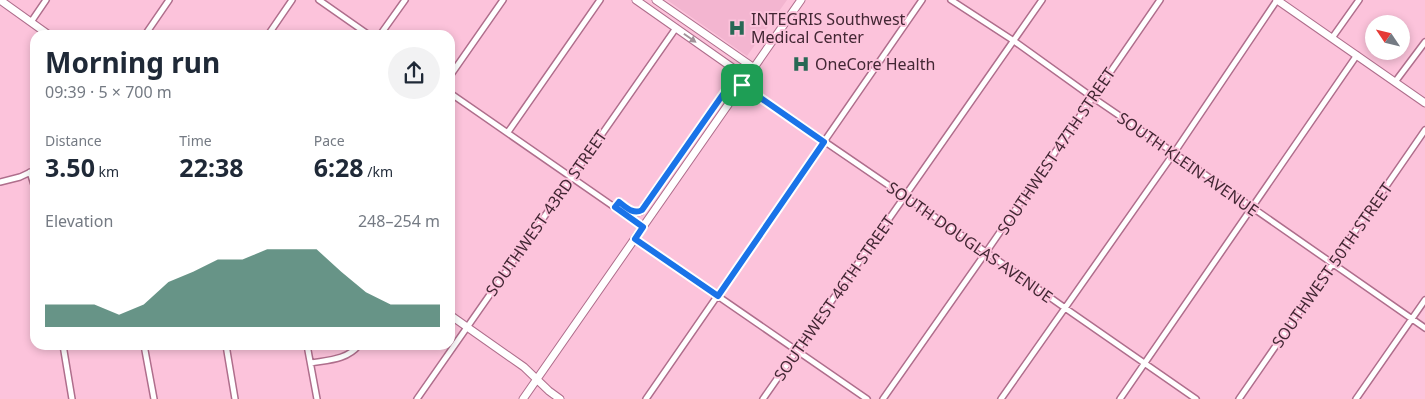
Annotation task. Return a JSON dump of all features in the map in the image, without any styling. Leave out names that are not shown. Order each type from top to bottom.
[{"type":"main road","points":[[0,0],[43,30]]},
{"type":"main road","points":[[636,0],[747,78]]},
{"type":"main road","points":[[656,0],[754,68]]},
{"type":"main road","points":[[523,399],[801,0]]},
{"type":"main road","points":[[1277,0],[1425,103]]},
{"type":"main road","points":[[617,205],[633,212],[642,210],[726,90],[742,85]]},
{"type":"main road","points":[[455,319],[524,367],[560,399]]},
{"type":"street","points":[[31,22],[46,0]]},
{"type":"street","points":[[148,30],[169,0]]},
{"type":"street","points":[[271,30],[292,0]]},
{"type":"street","points":[[319,0],[362,30]]},
{"type":"street","points":[[383,30],[404,0]]},
{"type":"street","points":[[455,69],[503,0]]},
{"type":"street","points":[[508,132],[600,0]]},
{"type":"street","points":[[646,399],[922,0]]},
{"type":"street","name":"SOUTH KLEIN AVENUE","points":[[951,0],[1014,41],[1425,328]]},
{"type":"street","name":"SOUTHWEST 46TH STREET","points":[[763,399],[1042,0]]},
{"type":"street","name":"SOUTHWEST 47TH STREET","points":[[883,399],[1160,0]]},
{"type":"street","points":[[1001,399],[1174,153],[1277,0]]},
{"type":"street","points":[[1332,38],[1359,0]]},
{"type":"street","name":"SOUTHWEST 43RD STREET","points":[[455,344],[676,28]]},
{"type":"street","points":[[1395,82],[1425,42]]},
{"type":"street","points":[[1120,399],[1357,56]]},
{"type":"street","name":"SOUTH DOUGLAS AVENUE","points":[[742,85],[906,196],[1196,399]]},
{"type":"street","points":[[455,96],[571,177],[617,205],[643,227]]},
{"type":"street","name":"SOUTHWEST 50TH STREET","points":[[1239,399],[1425,130]]},
{"type":"street","points":[[0,182],[12,180],[30,172]]},
{"type":"street","points":[[635,239],[866,399]]},
{"type":"street","points":[[1356,399],[1425,300]]},
{"type":"street","points":[[64,350],[72,399]]},
{"type":"street","points":[[145,350],[154,399]]},
{"type":"street","points":[[227,350],[235,399]]},
{"type":"street","points":[[308,350],[317,399]]},
{"type":"street","points":[[310,363],[342,358],[355,350]]},
{"type":"street","name":"SOUTHWEST 43RD STREET","points":[[417,399],[451,350]]},
{"type":"shaded area","name":"INTEGRIS Southwest Medical Center","points":[[667,0],[787,0],[747,56]]},
{"type":"place","name":"INTEGRIS Southwest Medical Center","points":[[737,28]]},
{"type":"place","name":"OneCore Health","points":[[801,64]]},
{"type":"route","points":[[742,85],[824,142],[718,296],[635,239],[643,227],[615,207],[619,202],[633,212],[642,210],[726,90],[742,85]]}]
